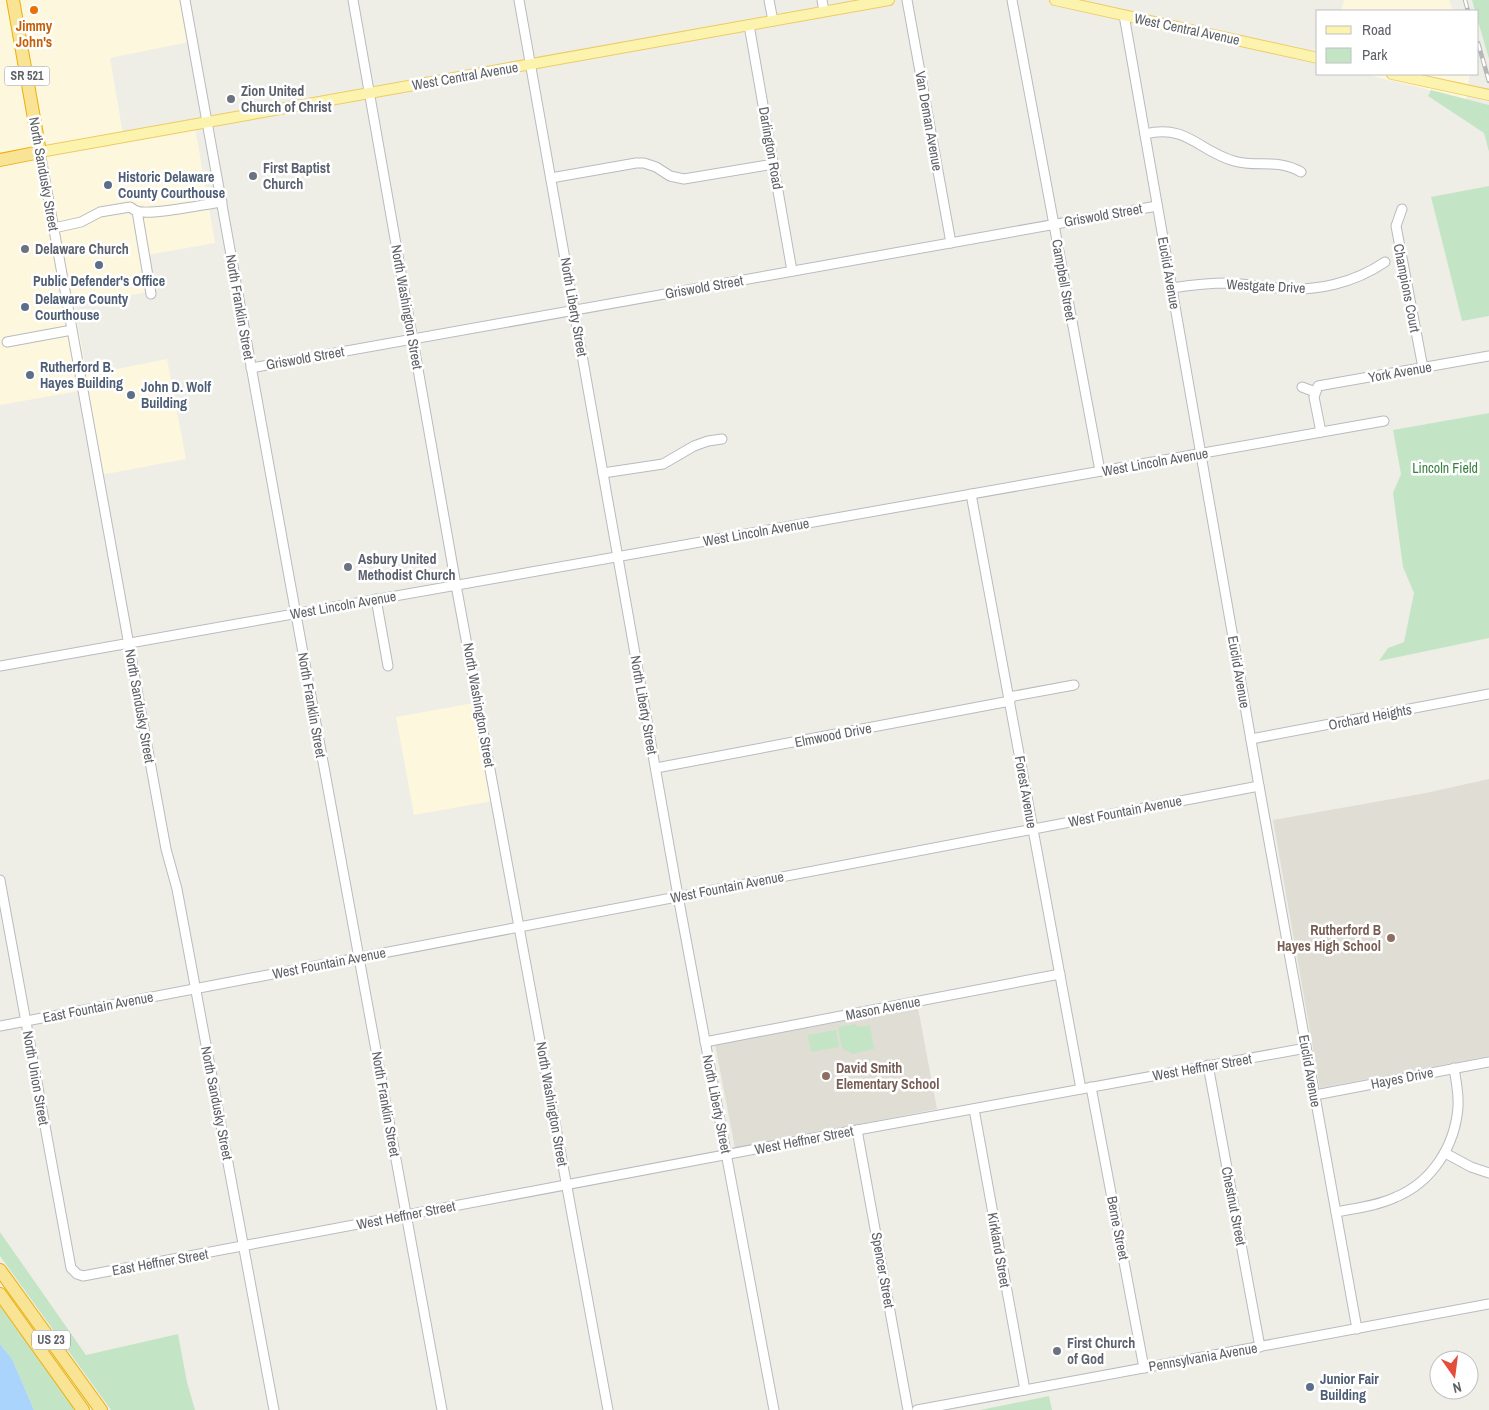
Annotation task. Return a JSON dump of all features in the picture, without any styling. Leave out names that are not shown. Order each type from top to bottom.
[{"type":"highway","name":"North Sandusky Street","points":[[13,0],[40,152]]},
{"type":"highway","points":[[0,160],[40,152]]},
{"type":"highway","name":"US 23","points":[[0,1270],[101,1410]]},
{"type":"highway","name":"US 23","points":[[0,1294],[83,1410]]},
{"type":"main road","name":"West Central Avenue","points":[[40,152],[889,0]]},
{"type":"main road","name":"West Central Avenue","points":[[1055,0],[1316,58]]},
{"type":"main road","points":[[1396,75],[1489,96]]},
{"type":"street","name":"North Franklin Street","points":[[185,0],[442,1410]]},
{"type":"street","name":"North Washington Street","points":[[352,0],[456,585],[608,1410]]},
{"type":"street","name":"North Liberty Street","points":[[519,0],[678,896],[774,1410]]},
{"type":"street","points":[[769,0],[773,21]]},
{"type":"street","points":[[822,0],[824,11]]},
{"type":"street","name":"Van Deman Avenue","points":[[907,0],[951,243]]},
{"type":"street","name":"Campbell Street","points":[[1012,0],[1100,471]]},
{"type":"street","name":"Euclid Avenue","points":[[1124,15],[1259,786],[1357,1328]]},
{"type":"street","name":"Darlington Road","points":[[750,25],[792,271]]},
{"type":"street","points":[[1145,134],[1164,132],[1180,134],[1233,161],[1279,164],[1293,167],[1301,172]]},
{"type":"street","name":"North Sandusky Street","points":[[40,152],[166,849],[177,889],[274,1410]]},
{"type":"street","points":[[551,178],[636,163],[651,164],[670,176],[684,179],[774,164]]},
{"type":"street","points":[[54,228],[81,222],[100,212],[130,207],[137,211],[169,210],[222,202]]},
{"type":"street","name":"Griswold Street","points":[[251,368],[1157,206]]},
{"type":"street","name":"Champions Court","points":[[1402,209],[1396,226],[1423,368]]},
{"type":"street","points":[[137,211],[150,294]]},
{"type":"street","name":"Westgate Drive","points":[[1172,288],[1229,283],[1280,288],[1309,288],[1348,280],[1368,272],[1385,262]]},
{"type":"street","points":[[6,342],[72,330]]},
{"type":"street","name":"York Avenue","points":[[1315,392],[1320,386],[1489,356]]},
{"type":"street","points":[[1302,387],[1315,392],[1314,397],[1321,432]]},
{"type":"street","name":"West Lincoln Avenue","points":[[0,666],[1384,421]]},
{"type":"street","points":[[603,473],[663,464],[694,446],[708,441],[722,440]]},
{"type":"street","name":"Forest Avenue","points":[[971,494],[1081,1089]]},
{"type":"street","points":[[376,599],[388,666]]},
{"type":"street","name":"Elmwood Drive","points":[[656,768],[1074,685]]},
{"type":"street","name":"Orchard Heights","points":[[1251,739],[1489,694]]},
{"type":"street","name":"West Fountain Avenue","points":[[196,988],[1259,786]]},
{"type":"street","name":"North Union Street","points":[[0,880],[71,1268],[77,1274]]},
{"type":"street","name":"Mason Avenue","points":[[705,1042],[1060,974]]},
{"type":"street","name":"East Fountain Avenue","points":[[0,1026],[196,988]]},
{"type":"street","name":"West Heffner Street","points":[[244,1246],[857,1130],[1306,1048]]},
{"type":"street","name":"Hayes Drive","points":[[1315,1095],[1489,1062]]},
{"type":"street","name":"Chestnut Street","points":[[1208,1066],[1260,1346]]},
{"type":"street","points":[[1336,1212],[1380,1203],[1398,1197],[1425,1178],[1445,1153],[1453,1133],[1458,1106],[1454,1068]]},
{"type":"street","name":"Berne Street","points":[[1091,1087],[1144,1368]]},
{"type":"street","name":"Kirkland Street","points":[[974,1109],[1025,1390]]},
{"type":"street","name":"Spencer Street","points":[[857,1130],[908,1410]]},
{"type":"street","points":[[1445,1153],[1471,1168],[1489,1173]]},
{"type":"street","name":"East Heffner Street","points":[[77,1274],[83,1276],[244,1246]]},
{"type":"street","name":"Pennsylvania Avenue","points":[[917,1410],[1489,1304]]},
{"type":"shaded area","points":[[0,0],[187,0],[194,41],[110,58],[124,140],[195,127],[215,243],[147,255],[153,291],[74,305],[87,375],[167,359],[186,459],[95,476],[79,391],[0,405]]},
{"type":"shaded area","points":[[1344,0],[1449,0],[1453,10],[1341,10]]},
{"type":"shaded area","points":[[1368,75],[1469,75],[1466,99]]},
{"type":"shaded area","points":[[474,703],[492,801],[414,815],[396,717]]},
{"type":"shaded area","name":"Rutherford B Hayes High School","points":[[1489,779],[1489,1056],[1320,1088],[1273,820],[1426,793]]},
{"type":"shaded area","name":"David Smith Elementary School","points":[[918,1008],[937,1109],[735,1148],[715,1044]]},
{"type":"green space","points":[[1472,0],[1489,0],[1489,59],[1479,24],[1479,10],[1475,10]]},
{"type":"green space","points":[[1431,90],[1489,105],[1489,152],[1484,133],[1428,96]]},
{"type":"green space","points":[[1489,186],[1489,316],[1462,321],[1431,197]]},
{"type":"green space","name":"Lincoln Field","points":[[1489,413],[1489,638],[1379,661],[1388,648],[1404,642],[1414,593],[1403,567],[1393,493],[1401,474],[1393,430]]},
{"type":"green space","points":[[856,1024],[857,1027],[870,1025],[874,1049],[853,1054],[844,1050],[838,1027]]},
{"type":"green space","points":[[836,1030],[839,1047],[811,1052],[808,1035]]},
{"type":"green space","points":[[0,1232],[86,1355],[178,1334],[187,1382],[195,1410],[111,1410],[0,1256]]},
{"type":"green space","points":[[0,1306],[75,1410],[34,1410],[12,1359],[0,1344]]},
{"type":"green space","points":[[1049,1396],[1052,1410],[980,1410]]},
{"type":"water","points":[[0,1344],[12,1359],[34,1410],[0,1410]]},
{"type":"railway","points":[[1465,0],[1468,10]]},
{"type":"railway","points":[[1479,46],[1489,81]]},
{"type":"place","name":"Jimmy John's","points":[[34,10]]},
{"type":"place","name":"Zion United Church of Christ","points":[[231,99]]},
{"type":"place","name":"First Baptist Church","points":[[253,176]]},
{"type":"place","name":"Historic Delaware County Courthouse","points":[[108,185]]},
{"type":"place","name":"Delaware Church","points":[[25,249]]},
{"type":"place","name":"Public Defender's Office","points":[[99,265]]},
{"type":"place","name":"Delaware County Courthouse","points":[[25,307]]},
{"type":"place","name":"Rutherford B. Hayes Building","points":[[30,375]]},
{"type":"place","name":"John D. Wolf Building","points":[[131,395]]},
{"type":"place","name":"Asbury United Methodist Church","points":[[348,567]]},
{"type":"place","name":"Rutherford B Hayes High School","points":[[1391,938]]},
{"type":"place","name":"David Smith Elementary School","points":[[826,1076]]},
{"type":"place","name":"First Church of God","points":[[1057,1351]]},
{"type":"place","name":"Junior Fair Building","points":[[1310,1387]]}]
